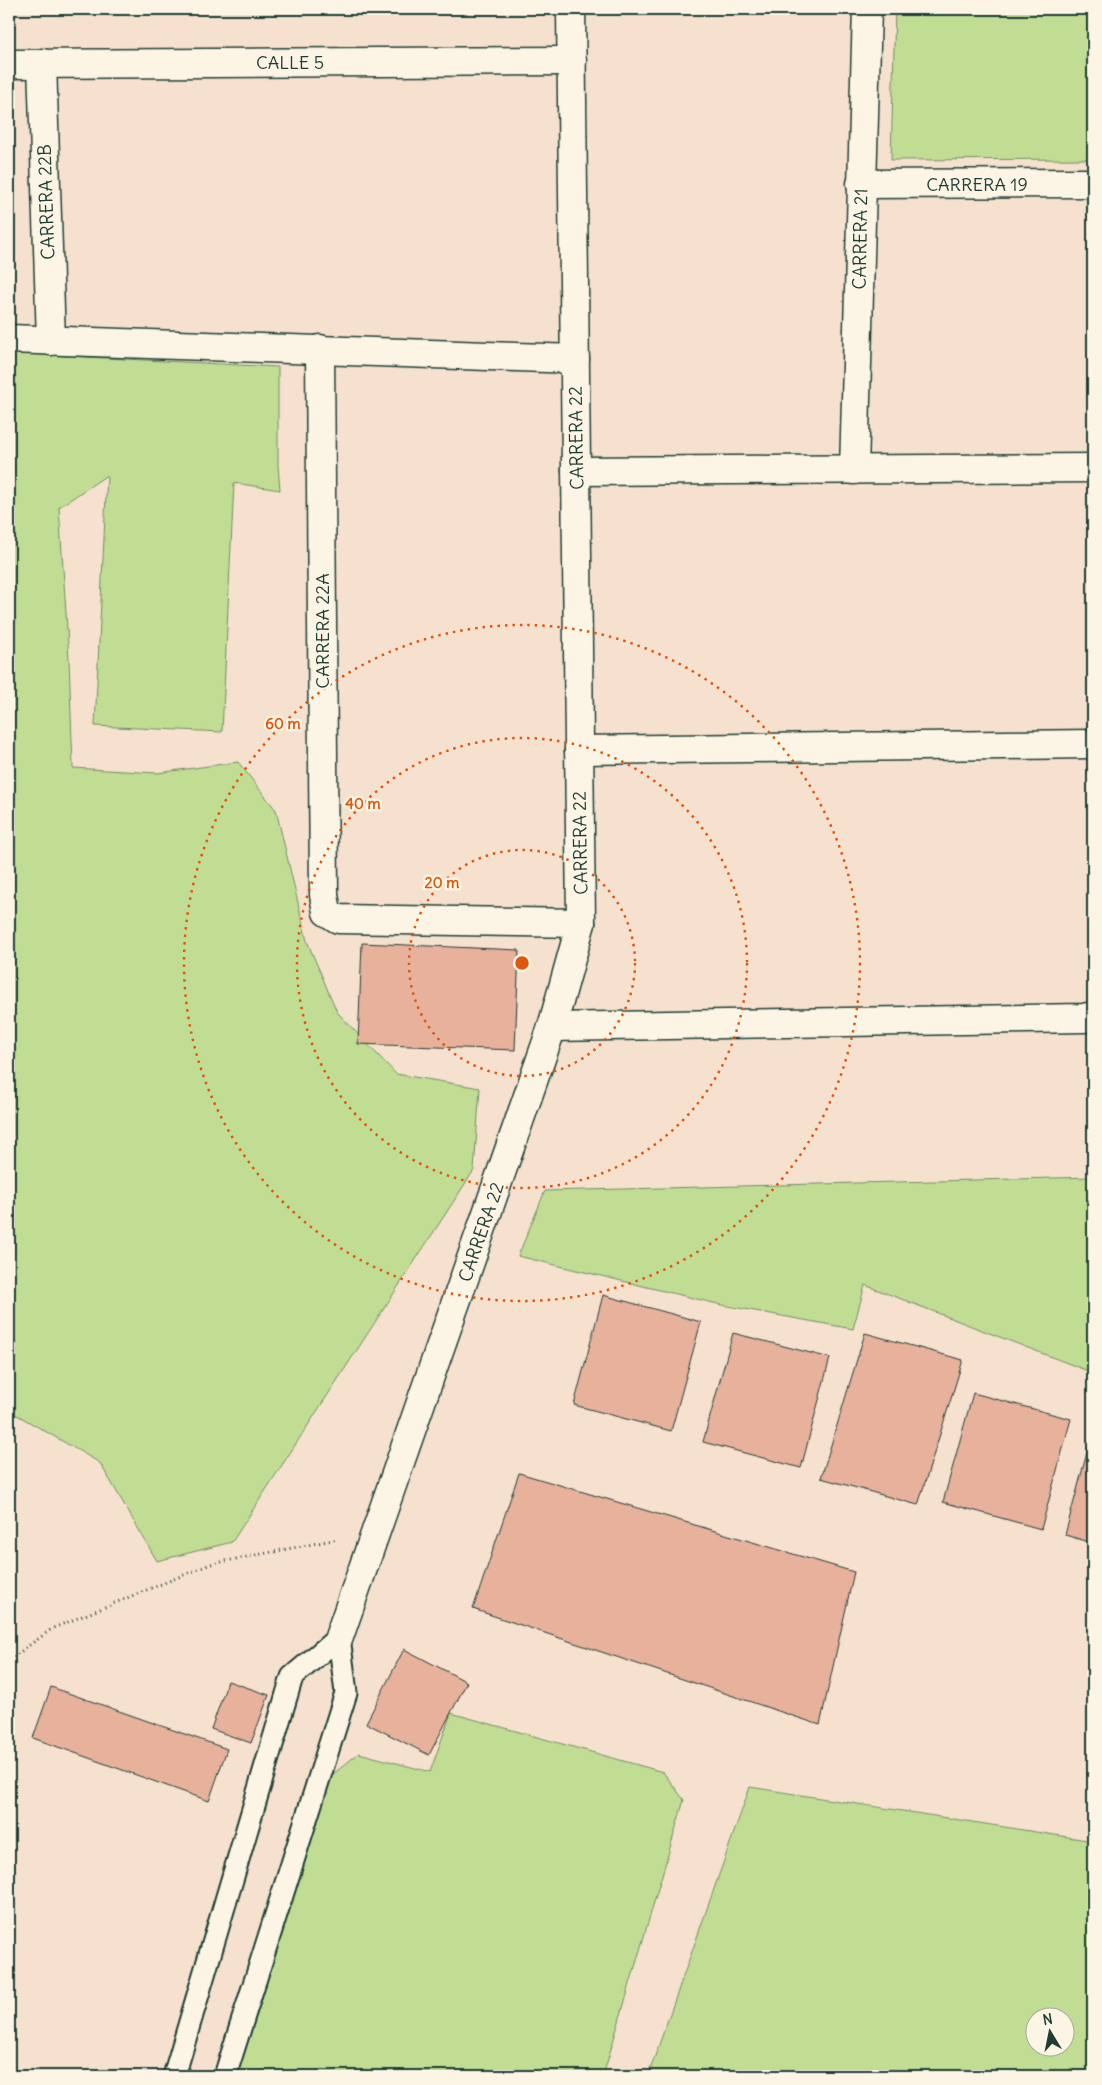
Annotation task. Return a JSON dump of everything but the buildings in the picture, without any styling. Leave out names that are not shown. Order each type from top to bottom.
[{"type":"street","name":"CARRERA 22","points":[[339,1637],[552,1028],[581,923],[571,9]]},
{"type":"street","name":"CARRERA 21","points":[[854,470],[867,9]]},
{"type":"street","name":"CALLE 5","points":[[9,64],[572,61]]},
{"type":"street","name":"CARRERA 22B","points":[[42,63],[51,341]]},
{"type":"street","name":"CARRERA 19","points":[[861,184],[1093,183]]},
{"type":"street","points":[[9,339],[320,349],[575,360]]},
{"type":"street","name":"CARRERA 22A","points":[[320,349],[324,895],[327,912],[338,919],[581,923]]},
{"type":"street","points":[[576,470],[1093,468]]},
{"type":"street","points":[[579,750],[1093,744]]},
{"type":"street","points":[[552,1028],[1084,1018],[1093,1016]]},
{"type":"lane","points":[[174,2076],[292,1677],[339,1637]]},
{"type":"lane","points":[[225,2076],[346,1693],[339,1637]]},
{"type":"path","points":[[9,1660],[53,1628],[211,1564],[377,1531]]},
{"type":"green space","points":[[895,9],[1093,9],[1093,159],[891,160]]},
{"type":"green space","points":[[9,353],[278,367],[278,465],[280,490],[234,483],[222,732],[95,726],[107,475],[59,507],[69,659],[73,768],[157,773],[238,762],[276,810],[307,941],[337,1012],[396,1074],[480,1088],[474,1170],[232,1542],[157,1561],[100,1463],[19,1416],[9,1414]]},
{"type":"green space","points":[[1093,1177],[1093,1373],[865,1285],[853,1329],[722,1305],[518,1256],[545,1191]]},
{"type":"green space","points":[[451,1713],[663,1772],[684,1800],[603,2076],[234,2076],[327,1779],[359,1753],[430,1772]]},
{"type":"green space","points":[[750,1787],[1093,1841],[1093,2076],[648,2076]]}]
